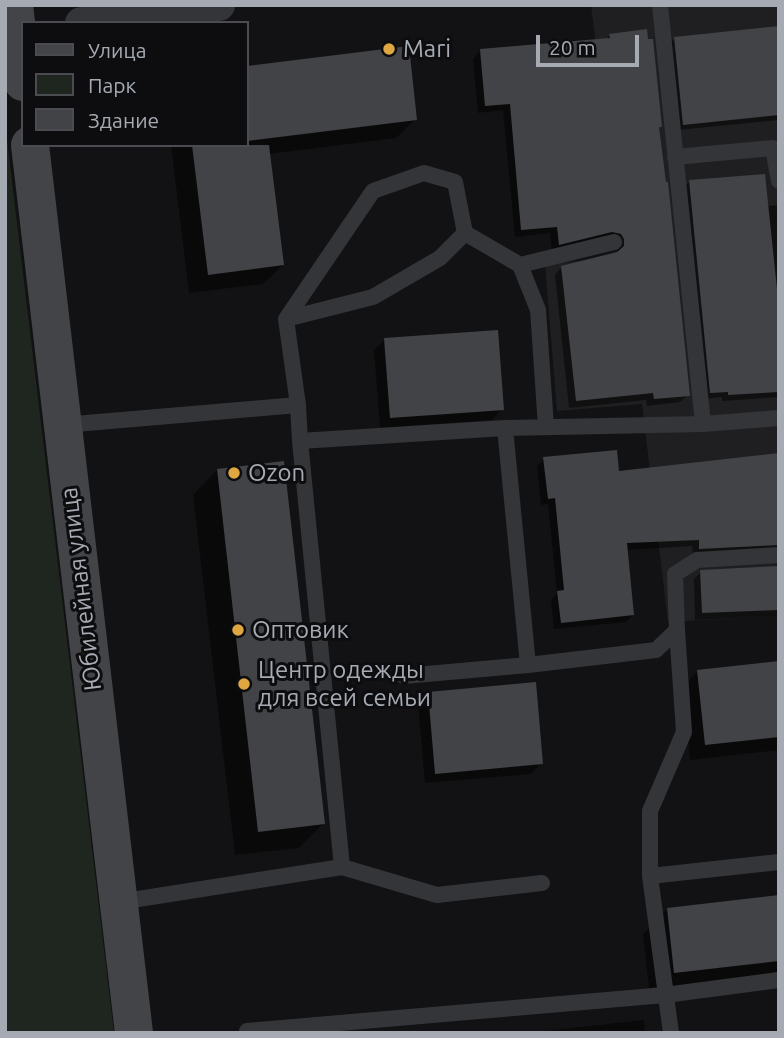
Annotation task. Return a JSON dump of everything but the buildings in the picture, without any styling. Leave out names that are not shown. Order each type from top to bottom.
[{"type":"main road","points":[[18,22],[21,58]]},
{"type":"main road","name":"Юбилейная улица","points":[[30,147],[134,1033]]},
{"type":"street","points":[[96,21],[219,5]]},
{"type":"lane","points":[[660,5],[703,424]]},
{"type":"lane","points":[[675,157],[776,147],[779,180]]},
{"type":"lane","points":[[342,867],[298,405],[286,319],[373,191],[424,173],[455,182],[465,233],[520,265],[538,310],[547,427]]},
{"type":"lane","points":[[286,319],[373,297],[440,258],[465,233]]},
{"type":"lane","points":[[520,265],[614,242]]},
{"type":"lane","points":[[63,425],[298,405]]},
{"type":"lane","points":[[300,441],[505,428],[703,424],[779,418]]},
{"type":"lane","points":[[505,428],[528,665]]},
{"type":"lane","points":[[671,1033],[650,876],[650,811],[684,733],[675,574],[697,560],[779,555]]},
{"type":"lane","points":[[404,676],[656,650],[677,630]]},
{"type":"lane","points":[[650,876],[779,862]]},
{"type":"lane","points":[[117,902],[342,867],[438,895],[542,883]]},
{"type":"lane","points":[[247,1033],[665,995],[779,980]]},
{"type":"shaded area","points":[[591,5],[779,5],[779,616],[668,622],[642,404],[557,411],[545,264],[622,257]]},
{"type":"green space","points":[[5,123],[114,1033],[5,1033]]},
{"type":"place","name":"Mari","points":[[389,49]]},
{"type":"place","name":"Ozon","points":[[234,473]]},
{"type":"place","name":"Оптовик","points":[[238,630]]},
{"type":"place","name":"Центр одежды для всей семьи","points":[[244,684]]}]
